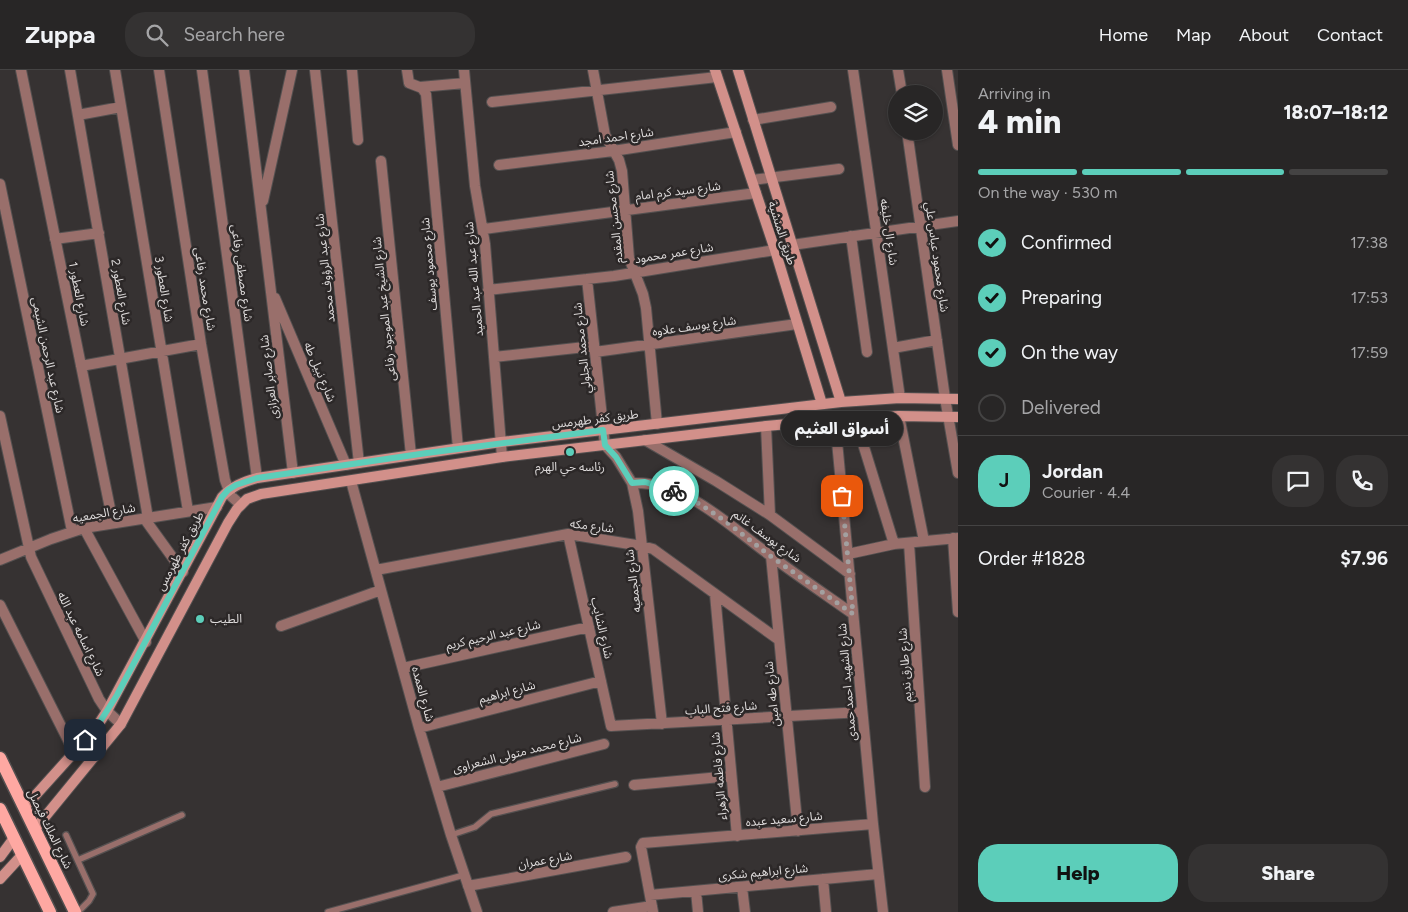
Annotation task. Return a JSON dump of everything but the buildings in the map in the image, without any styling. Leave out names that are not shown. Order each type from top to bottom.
[{"type":"main road","name":"شارع الملك فيصل","points":[[0,758],[76,912]]},
{"type":"main road","points":[[0,809],[50,912]]},
{"type":"street","name":"شارع العطور 1","points":[[21,70],[113,523]]},
{"type":"street","name":"شارع العطور 2","points":[[70,70],[146,518],[183,572]]},
{"type":"street","name":"شارع العطور 3","points":[[115,70],[188,511]]},
{"type":"street","name":"شارع محمد رفاعى","points":[[159,70],[201,344],[228,490]]},
{"type":"street","name":"شارع مصطفى رفاعى","points":[[202,70],[257,478]]},
{"type":"street","name":"شارع صابر العزازى","points":[[244,70],[293,473]]},
{"type":"street","points":[[261,209],[292,70]]},
{"type":"street","name":"شارع عبد الرؤوف محمد","points":[[315,70],[359,463]]},
{"type":"street","points":[[352,70],[358,140]]},
{"type":"street","name":"شارع محمود يوسف","points":[[407,70],[408,79],[426,94],[458,448]]},
{"type":"street","name":"شارع عبد الله عبد الحميد","points":[[464,70],[475,186],[484,229],[502,457]]},
{"type":"street","name":"شارع محسن المقدم","points":[[593,70],[605,135],[621,165],[629,258],[645,301],[657,424]]},
{"type":"street","name":"طريق المنشية","points":[[738,70],[841,402]]},
{"type":"street","name":"شارع ال خليفه","points":[[854,70],[900,398]]},
{"type":"street","points":[[898,70],[900,85]]},
{"type":"street","points":[[947,70],[958,145]]},
{"type":"street","points":[[492,102],[597,91],[716,73]]},
{"type":"street","name":"طريق المنشية","points":[[716,73],[775,250],[822,404]]},
{"type":"street","points":[[416,86],[465,83]]},
{"type":"street","points":[[78,115],[121,107]]},
{"type":"street","points":[[753,120],[831,107]]},
{"type":"street","name":"شارع احمد امجد","points":[[499,165],[613,151],[736,132]]},
{"type":"street","name":"شارع محمود عباس علي","points":[[908,140],[945,398],[953,416],[958,474]]},
{"type":"street","name":"شارع الشيخ عبد الموجود رفاعى","points":[[381,161],[411,455]]},
{"type":"street","points":[[752,180],[839,169]]},
{"type":"street","name":"شارع عبد الرحمن الشيمى","points":[[0,184],[72,531]]},
{"type":"street","name":"شارع سيد كرم امام","points":[[484,229],[756,193]]},
{"type":"street","points":[[792,245],[958,221]]},
{"type":"street","points":[[55,239],[99,233]]},
{"type":"street","points":[[851,236],[867,352]]},
{"type":"street","name":"شارع عمر محمود","points":[[488,290],[587,279],[775,250]]},
{"type":"street","name":"شارع محمد الجلولي","points":[[587,279],[605,445]]},
{"type":"street","name":"شارع نبيل طه","points":[[270,288],[346,465]]},
{"type":"street","name":"شارع يوسف علاوه","points":[[494,357],[649,345],[797,324]]},
{"type":"street","points":[[893,348],[937,340]]},
{"type":"street","points":[[81,366],[201,344]]},
{"type":"street","name":"طريق كفر طهرمس","points":[[24,808],[74,752],[107,711],[146,642],[217,507],[228,490],[236,485],[257,478],[501,442],[822,404],[900,398],[945,398],[958,400]]},
{"type":"street","name":"شارع اسامه عبد الله","points":[[0,416],[29,548],[38,574],[99,699],[107,711],[121,724]]},
{"type":"street","points":[[899,416],[924,541]]},
{"type":"street","points":[[35,829],[121,724],[228,523],[247,500],[261,494],[502,457],[766,426],[855,418],[953,416]]},
{"type":"street","points":[[855,418],[894,544]]},
{"type":"street","name":"شارع الشهيد احمد حمدى","points":[[835,420],[883,912]]},
{"type":"street","points":[[766,426],[770,516]]},
{"type":"street","points":[[645,440],[716,480],[770,516],[850,574]]},
{"type":"street","name":"شارع الجمعيه","points":[[605,445],[616,457],[632,483],[638,511],[662,724]]},
{"type":"street","name":"شارع العمده","points":[[351,480],[419,728],[477,912]]},
{"type":"street","name":"شارع يوسف غانم","points":[[632,483],[645,482],[659,485],[690,498],[853,614]]},
{"type":"street","points":[[228,490],[231,496],[241,505]]},
{"type":"street","name":"شارع الجمعيه","points":[[0,560],[84,528],[217,507]]},
{"type":"street","points":[[84,528],[146,642]]},
{"type":"street","name":"شارع مكه","points":[[376,570],[568,534],[642,546],[653,549],[779,640]]},
{"type":"street","name":"شارع الشايب","points":[[568,534],[611,726]]},
{"type":"street","points":[[848,554],[894,544],[956,538],[958,612]]},
{"type":"street","name":"شارع طارق نديم","points":[[909,543],[925,786]]},
{"type":"street","name":"شارع طه امين","points":[[771,556],[798,831]]},
{"type":"street","points":[[281,626],[381,590]]},
{"type":"street","name":"شارع فاطمه الزهراء","points":[[715,594],[737,836]]},
{"type":"street","points":[[0,605],[74,752]]},
{"type":"street","name":"شارع عبد الرحيم كريم","points":[[403,668],[588,627]]},
{"type":"street","name":"شارع ابراهيم","points":[[419,728],[601,680]]},
{"type":"street","name":"شارع فتح الباب","points":[[611,726],[862,712]]},
{"type":"street","name":"شارع محمد متولى الشعراوى","points":[[437,787],[604,744]]},
{"type":"street","points":[[634,784],[731,776]]},
{"type":"street","name":"شارع سعيد عبده","points":[[650,895],[641,847],[645,842],[873,824]]},
{"type":"street","points":[[0,857],[14,838]]},
{"type":"street","points":[[0,879],[22,855]]},
{"type":"street","name":"شارع عمران","points":[[468,886],[626,857]]},
{"type":"street","name":"شارع ابراهيم شكرى","points":[[650,895],[878,874]]},
{"type":"street","points":[[823,879],[826,912]]},
{"type":"street","points":[[742,887],[744,912]]},
{"type":"street","points":[[696,891],[698,912]]},
{"type":"street","points":[[613,912],[652,909],[650,895]]},
{"type":"lane","points":[[451,834],[475,827],[491,814],[615,784]]},
{"type":"lane","points":[[78,860],[182,815]]},
{"type":"lane","points":[[66,835],[93,894],[89,901],[76,912]]},
{"type":"lane","points":[[328,912],[464,875]]},
{"type":"way so far","points":[[674,491],[690,498],[719,517],[853,614],[842,496]]},
{"type":"place","name":"رئاسه حي الهرم","points":[[570,452]]},
{"type":"place","name":"أسواق العثيم","points":[[842,496]]},
{"type":"place","name":"الطيب","points":[[200,619]]},
{"type":"route","points":[[85,740],[96,728],[117,695],[222,497],[236,485],[257,478],[374,460],[603,430],[605,445],[626,471],[632,483],[645,482],[674,491]]}]
